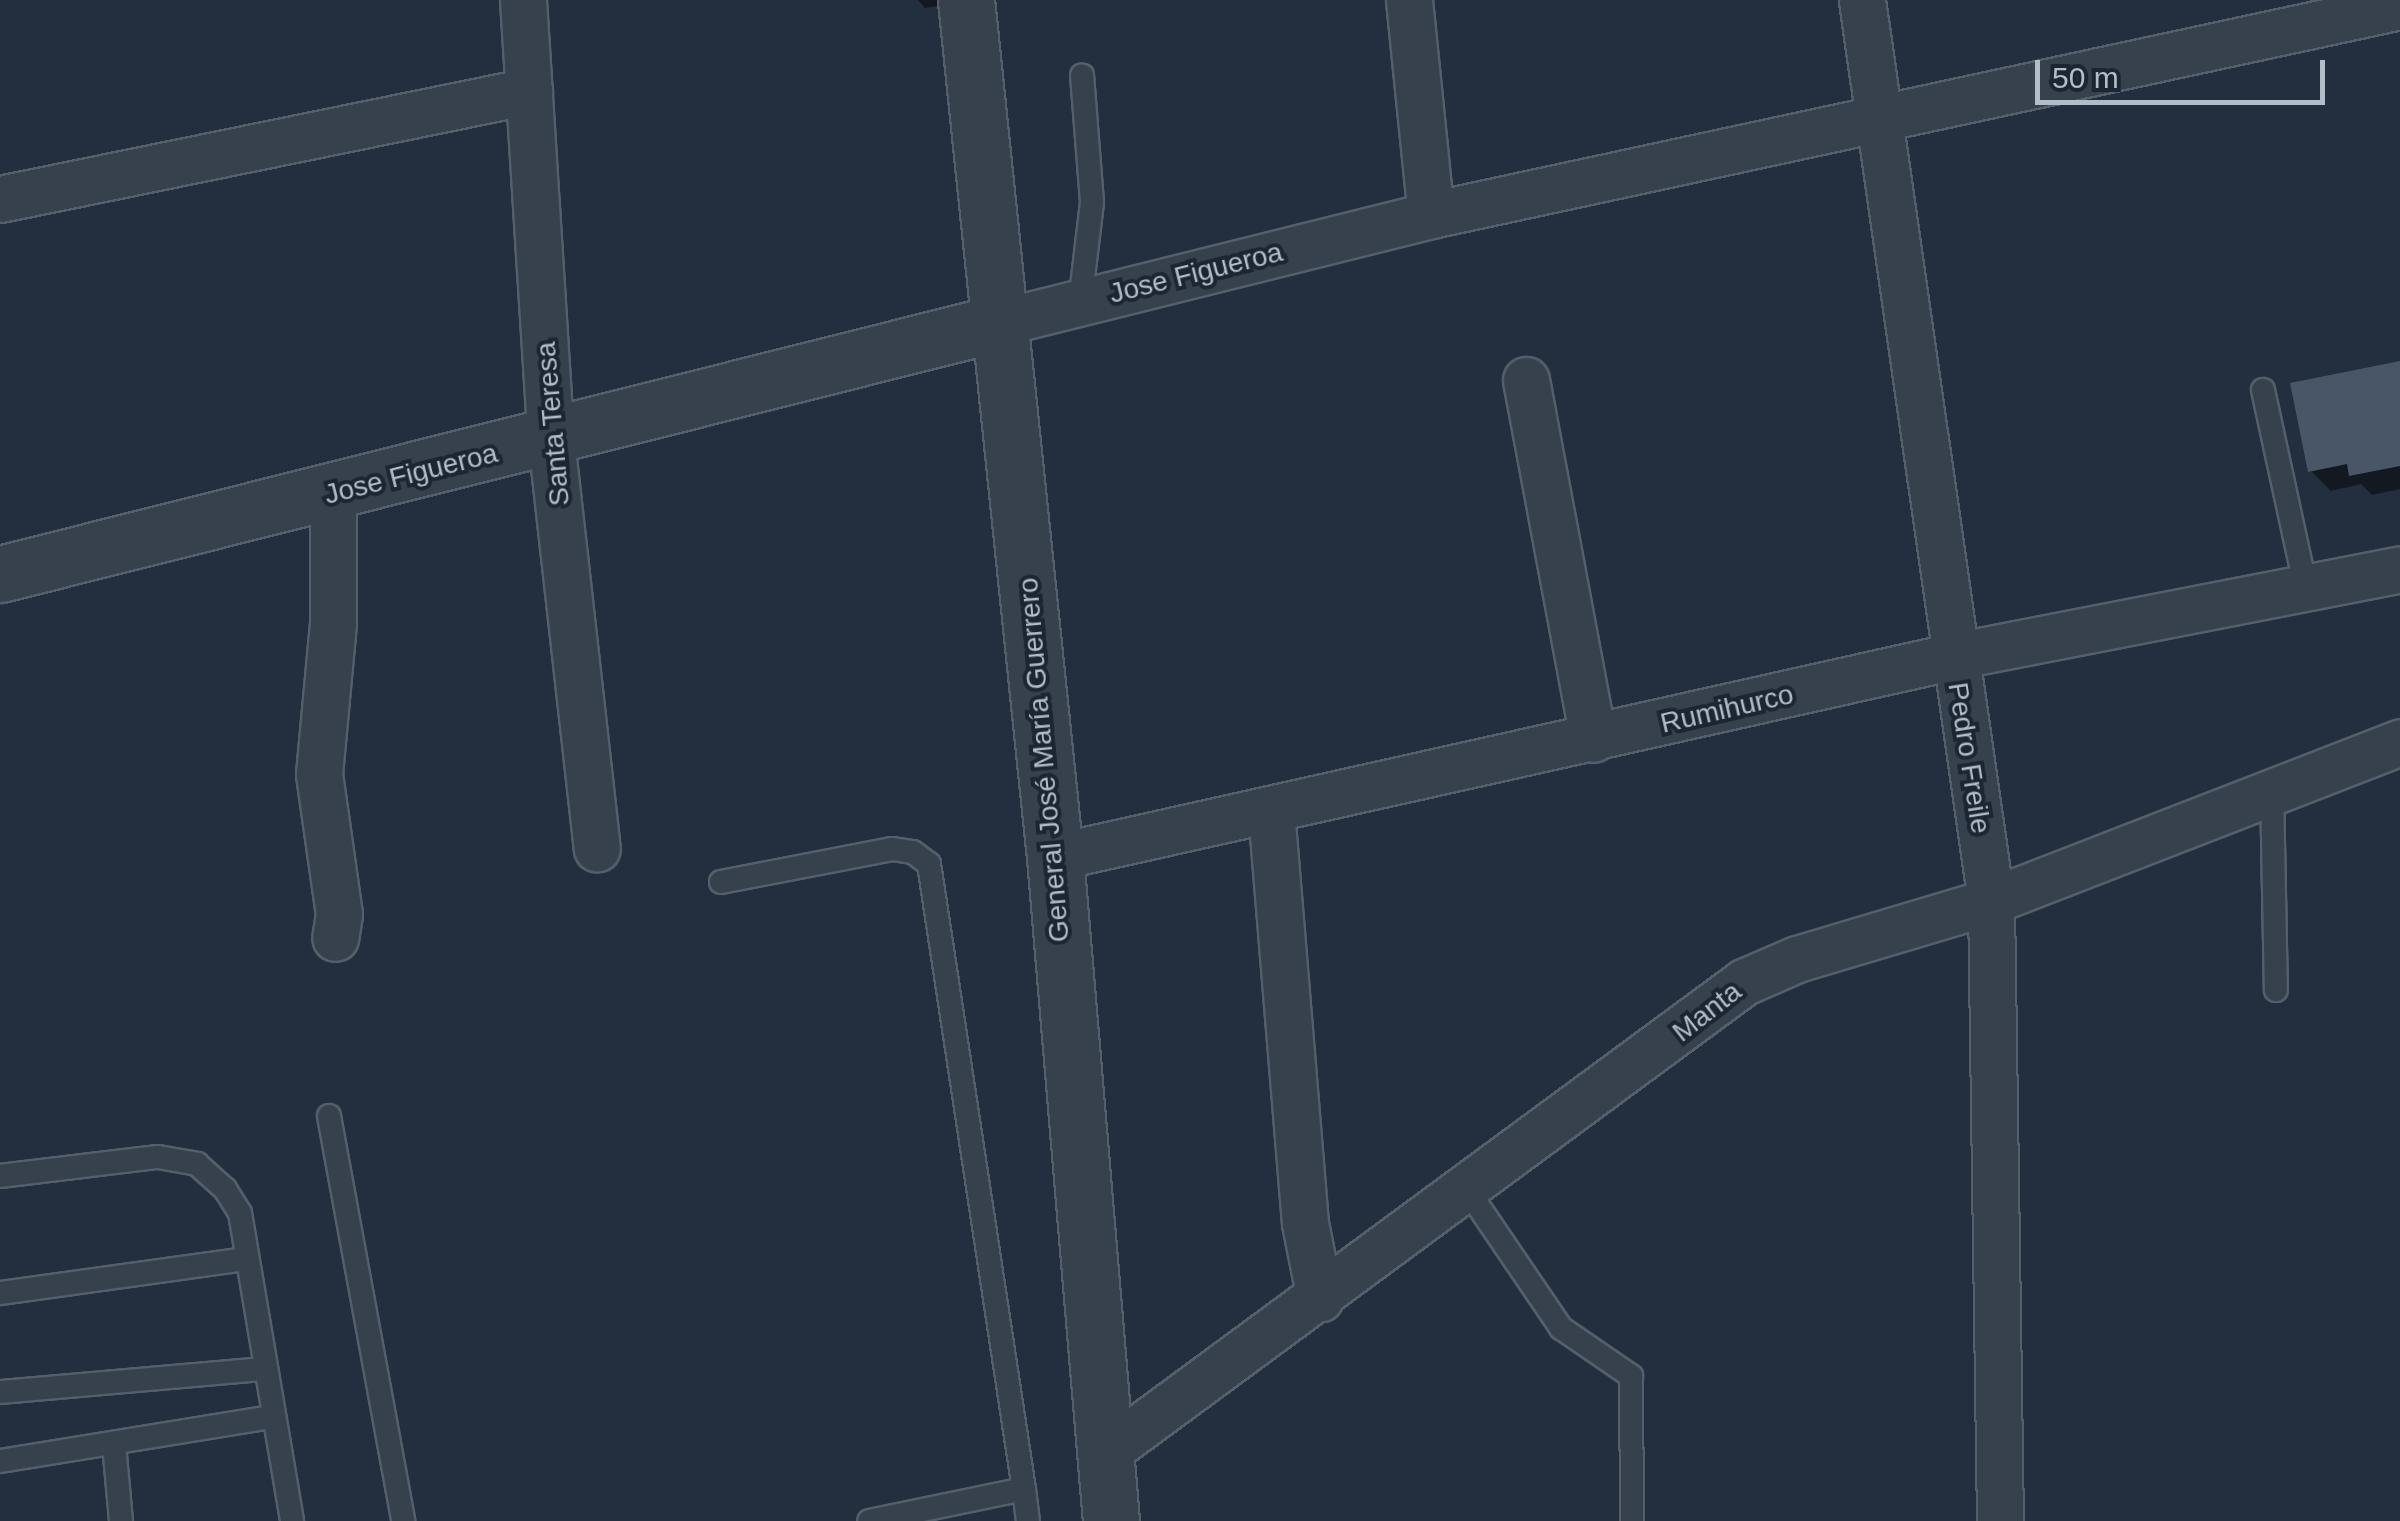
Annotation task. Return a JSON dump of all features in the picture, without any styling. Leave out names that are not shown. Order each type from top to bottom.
[{"type":"street","name":"Santa Teresa","points":[[523,0],[551,440],[596,848]]},
{"type":"street","name":"General José María Guerrero","points":[[966,0],[1055,857],[1111,1521]]},
{"type":"street","points":[[1409,0],[1431,215]]},
{"type":"street","name":"Pedro Freile","points":[[1862,0],[1875,119],[1991,902],[2000,1521]]},
{"type":"street","name":"Jose Figueroa","points":[[0,574],[551,440],[1431,215],[2400,6]]},
{"type":"street","points":[[0,200],[530,91]]},
{"type":"street","points":[[1526,380],[1593,739]]},
{"type":"street","points":[[332,494],[333,623],[319,774],[339,914],[335,938]]},
{"type":"street","name":"Rumihurco","points":[[1055,857],[1954,656],[2304,584],[2400,569]]},
{"type":"street","name":"Manta","points":[[1104,1454],[1468,1191],[1744,982],[1797,959],[1991,902],[2272,788],[2400,742]]},
{"type":"street","points":[[1271,810],[1305,1223],[1320,1299]]},
{"type":"lane","points":[[1080,302],[1092,202],[1082,75]]},
{"type":"lane","points":[[2263,390],[2304,584]]},
{"type":"lane","points":[[2272,788],[2276,990]]},
{"type":"lane","points":[[721,882],[894,850],[913,852],[929,864],[1028,1521]]},
{"type":"lane","points":[[329,1116],[403,1521]]},
{"type":"lane","points":[[0,1176],[158,1156],[197,1164],[240,1213],[262,1370],[292,1521]]},
{"type":"lane","points":[[1468,1191],[1561,1328],[1631,1376],[1632,1521]]},
{"type":"lane","points":[[0,1293],[246,1259]]},
{"type":"lane","points":[[0,1392],[262,1370]]},
{"type":"lane","points":[[0,1461],[272,1417]]},
{"type":"lane","points":[[114,1444],[121,1521]]},
{"type":"lane","points":[[869,1521],[1024,1490]]},
{"type":"building","points":[[2400,361],[2400,466],[2349,476],[2347,464],[2308,472],[2290,383]]}]
